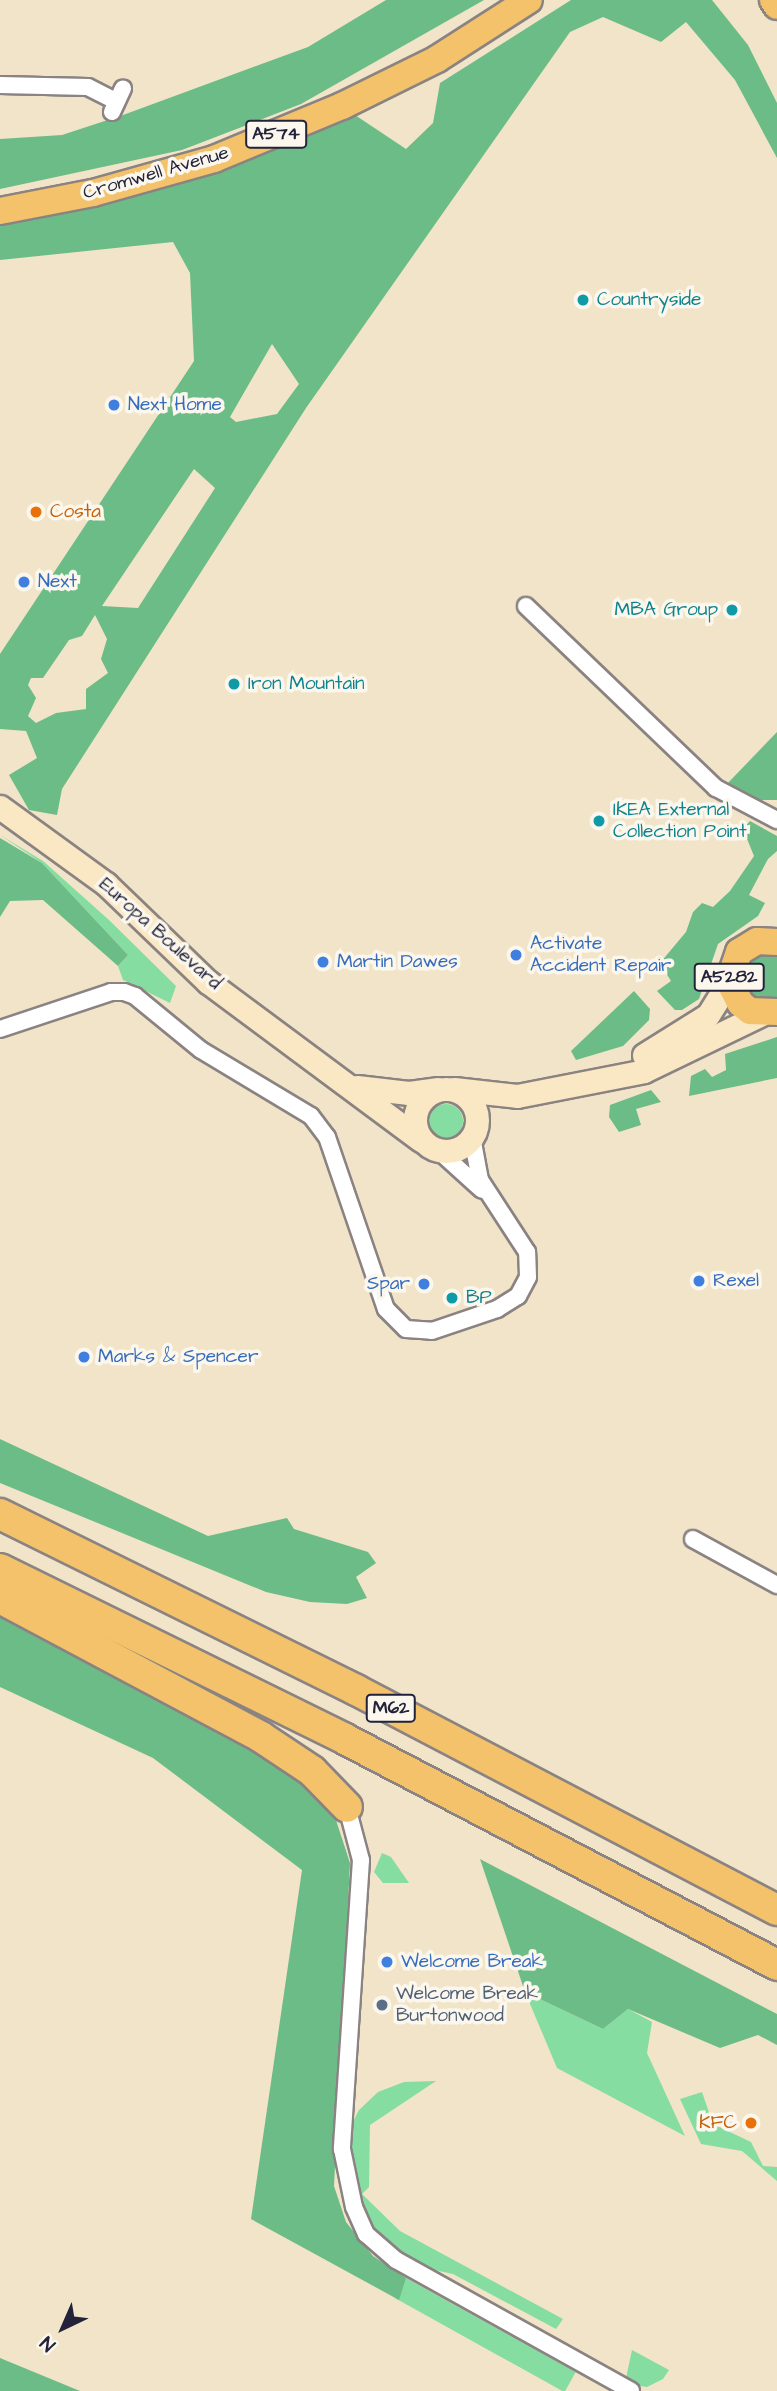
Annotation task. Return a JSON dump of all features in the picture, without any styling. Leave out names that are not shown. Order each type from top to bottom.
[{"type":"highway","name":"M62","points":[[0,1514],[356,1690],[777,1910]]},
{"type":"highway","name":"M62","points":[[0,1569],[345,1739],[777,1965]]},
{"type":"highway","points":[[0,1598],[261,1738],[312,1771],[346,1807]]},
{"type":"main road","name":"Cromwell Avenue","points":[[0,211],[93,193],[214,159],[342,106],[437,60],[529,0]]},
{"type":"main road","points":[[773,0],[777,6]]},
{"type":"main road","name":"A5282","points":[[770,1013],[740,1003],[729,981],[733,960],[767,942],[777,920]]},
{"type":"street","points":[[0,85],[88,87],[116,100]]},
{"type":"street","points":[[526,606],[716,789],[777,820]]},
{"type":"street","name":"Europa Boulevard","points":[[0,807],[106,884],[208,982],[354,1087],[429,1145]]},
{"type":"street","name":"Europa Boulevard","points":[[615,1074],[698,1024],[717,1005],[729,981]]},
{"type":"street","points":[[0,1029],[111,992],[124,992],[135,996],[201,1050],[311,1116],[327,1137],[386,1309],[407,1329],[432,1331],[470,1320],[510,1302],[524,1288],[530,1266],[527,1252],[486,1194],[429,1145],[416,1130],[416,1109],[429,1093],[446,1089],[470,1100],[475,1165],[486,1194]]},
{"type":"street","name":"Europa Boulevard","points":[[354,1087],[409,1093],[446,1089],[517,1097],[615,1074],[644,1071],[770,1013]]},
{"type":"street","name":"Europa Boulevard","points":[[474,1132],[517,1097]]},
{"type":"street","points":[[429,1145],[457,1149],[474,1132]]},
{"type":"street","points":[[693,1539],[777,1585]]},
{"type":"street","points":[[346,1807],[362,1860],[342,2149],[354,2207],[366,2234],[396,2260],[631,2391]]},
{"type":"green space","points":[[386,0],[484,0],[301,104],[182,150],[0,189],[0,139],[62,135],[123,115],[308,47]]},
{"type":"green space","points":[[571,0],[712,0],[748,45],[777,103],[777,158],[735,80],[686,22],[661,42],[603,17],[570,32],[306,408],[62,789],[57,815],[29,810],[9,775],[37,758],[26,731],[0,729],[0,654],[194,361],[190,273],[173,242],[0,260],[0,220],[349,111],[406,149],[433,123],[440,83]],"holes":[[[272,344],[299,384],[277,414],[236,422],[230,417]],[[194,469],[215,488],[138,608],[102,606]],[[95,615],[107,639],[101,659],[108,673],[86,689],[86,709],[56,713],[36,723],[28,716],[36,698],[28,685],[31,678],[43,678],[69,640],[82,636]]]},
{"type":"green space","points":[[777,732],[777,800],[756,800],[726,785]]},
{"type":"green space","points":[[750,821],[777,836],[777,851],[768,859],[749,895],[765,903],[758,916],[718,944],[699,999],[682,1010],[675,1010],[657,991],[671,981],[660,963],[686,932],[693,912],[702,903],[713,907],[730,891],[754,856],[743,829]]},
{"type":"green space","points":[[0,835],[43,861],[109,920],[176,986],[170,1003],[123,980],[118,966],[128,955],[42,863]]},
{"type":"green space","points":[[0,838],[42,863],[128,955],[118,966],[43,900],[10,901],[0,917]]},
{"type":"green space","points":[[755,953],[777,953],[777,1003],[767,1005],[744,992],[742,966]]},
{"type":"green space","points":[[634,991],[650,1009],[649,1020],[623,1046],[576,1060],[571,1051]]},
{"type":"green space","points":[[777,1037],[777,1078],[689,1096],[691,1076],[705,1069],[712,1077],[726,1070],[725,1054]]},
{"type":"green space","points":[[651,1090],[661,1102],[636,1109],[641,1125],[619,1132],[609,1117],[610,1105]]},
{"type":"green space","points":[[446,1104],[458,1109],[463,1121],[458,1133],[446,1138],[434,1133],[429,1121],[434,1109]]},
{"type":"green space","points":[[0,1439],[208,1536],[287,1518],[294,1529],[368,1552],[376,1563],[356,1577],[367,1598],[347,1604],[310,1602],[266,1592],[0,1483]]},
{"type":"green space","points":[[0,1614],[267,1756],[305,1783],[334,1814],[350,1863],[334,2186],[346,2222],[373,2256],[406,2278],[399,2300],[251,2219],[302,1870],[153,1758],[0,1687]]},
{"type":"green space","points":[[382,1853],[391,1857],[409,1883],[383,1883],[374,1872]]},
{"type":"green space","points":[[480,1859],[777,2014],[777,2045],[758,2035],[720,2048],[628,2009],[603,2029],[525,1992]]},
{"type":"green space","points":[[525,1992],[603,2029],[628,2009],[652,2022],[647,2053],[685,2136],[557,2068]]},
{"type":"green space","points":[[436,2081],[370,2125],[369,2187],[362,2194],[400,2231],[563,2319],[556,2329],[453,2274],[420,2267],[393,2250],[374,2232],[356,2198],[348,2131],[359,2110],[378,2092],[404,2082]]},
{"type":"green space","points":[[702,2092],[713,2124],[751,2142],[763,2166],[777,2167],[777,2181],[742,2151],[701,2144],[680,2099]]},
{"type":"green space","points":[[406,2278],[576,2372],[565,2391],[562,2391],[395,2298]]},
{"type":"green space","points":[[632,2350],[669,2370],[663,2379],[647,2387],[634,2385],[626,2378]]},
{"type":"green space","points":[[0,2358],[80,2391],[0,2391]]},
{"type":"place","name":"Countryside","points":[[583,300]]},
{"type":"place","name":"Next Home","points":[[114,405]]},
{"type":"place","name":"Costa","points":[[36,512]]},
{"type":"place","name":"Next","points":[[24,582]]},
{"type":"place","name":"MBA Group","points":[[732,610]]},
{"type":"place","name":"Iron Mountain","points":[[234,684]]},
{"type":"place","name":"IKEA External Collection Point","points":[[599,821]]},
{"type":"place","name":"Activate Accident Repair","points":[[516,955]]},
{"type":"place","name":"Martin Dawes","points":[[323,962]]},
{"type":"place","name":"Rexel","points":[[699,1281]]},
{"type":"place","name":"Spar","points":[[424,1284]]},
{"type":"place","name":"BP","points":[[452,1298]]},
{"type":"place","name":"Marks & Spencer","points":[[84,1357]]},
{"type":"place","name":"Welcome Break","points":[[387,1962]]},
{"type":"place","name":"Welcome Break Burtonwood","points":[[382,2005]]},
{"type":"place","name":"KFC","points":[[751,2123]]}]
